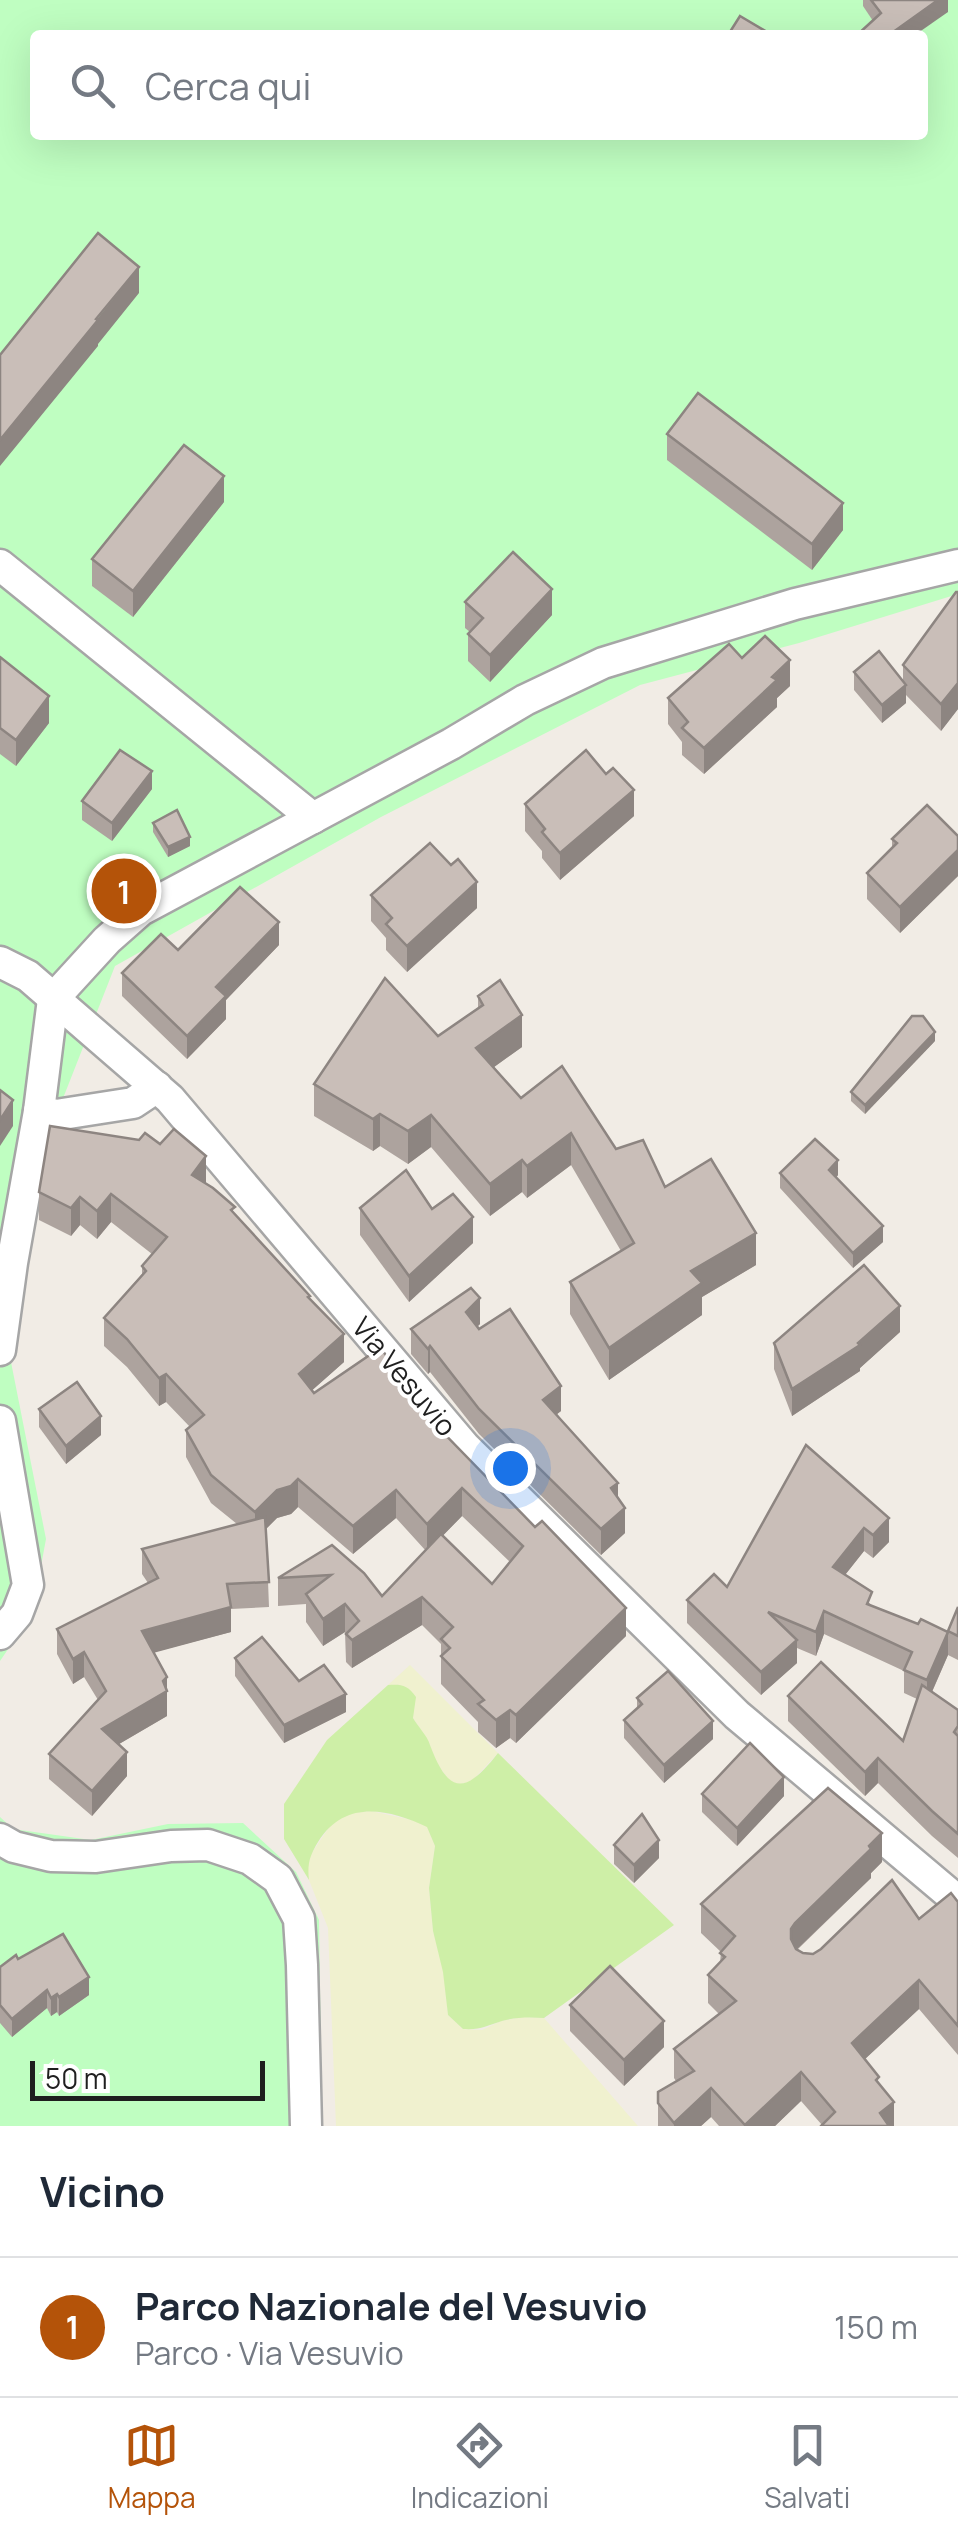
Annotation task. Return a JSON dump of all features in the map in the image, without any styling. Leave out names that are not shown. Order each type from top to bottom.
[{"type":"street","points":[[0,565],[314,818]]},
{"type":"street","points":[[0,1350],[53,998],[106,940],[141,910],[451,744],[525,700],[603,662],[795,604],[958,565]]},
{"type":"street","name":"Via Vesuvio","points":[[0,962],[28,976],[170,1098],[465,1446],[737,1715],[958,1900]]},
{"type":"street","points":[[39,1111],[56,1115],[133,1102],[157,1087]]},
{"type":"street","points":[[0,1420],[28,1586],[17,1614],[0,1634]]},
{"type":"street","points":[[0,1840],[14,1848],[51,1856],[96,1857],[170,1846],[208,1845],[250,1860],[278,1879],[298,1919],[306,2126]]},
{"type":"street","points":[[887,1888],[913,1863]]},
{"type":"green space","points":[[0,0],[958,0],[958,594],[799,643],[640,685],[381,817],[115,966],[47,1139],[11,1362],[46,1539],[32,1614],[0,1661]]},
{"type":"green space","points":[[410,1665],[498,1753],[471,1782],[450,1782],[413,1718],[413,1707],[388,1685]]},
{"type":"green space","points":[[388,1685],[404,1686],[416,1697],[413,1718],[451,1781],[467,1782],[498,1753],[674,1925],[544,2018],[512,2019],[463,2029],[448,2015],[433,1931],[429,1888],[435,1846],[427,1827],[382,1812],[341,1819],[315,1847],[309,1880],[284,1839],[284,1804],[327,1740]]},
{"type":"green space","points":[[371,1811],[427,1826],[435,1846],[429,1888],[448,2015],[463,2029],[482,2030],[501,2021],[544,2018],[638,2126],[336,2126],[328,1928],[307,1867],[309,1857],[332,1823],[351,1813]]},
{"type":"green space","points":[[0,1817],[13,1829],[91,1840],[168,1824],[243,1823],[296,1872],[319,1920],[322,2126],[0,2126]]},
{"type":"building","points":[[871,0],[938,0],[896,30],[862,30],[881,13]]},
{"type":"building","points":[[740,16],[764,30],[731,30]]},
{"type":"building","points":[[98,233],[139,267],[0,440],[0,355]]},
{"type":"building","points":[[698,393],[843,503],[812,544],[667,434]]},
{"type":"building","points":[[184,445],[224,476],[133,591],[92,559]]},
{"type":"building","points":[[513,552],[552,589],[490,655],[468,634],[483,618],[465,602]]},
{"type":"building","points":[[956,592],[958,683],[941,704],[903,665]]},
{"type":"building","points":[[765,636],[790,660],[772,677],[777,680],[704,748],[682,728],[688,722],[668,698],[729,644],[742,658]]},
{"type":"building","points":[[879,651],[906,685],[882,705],[854,672]]},
{"type":"building","points":[[0,657],[49,696],[16,740],[0,728]]},
{"type":"building","points":[[120,750],[152,771],[112,823],[82,801]]},
{"type":"building","points":[[586,750],[606,774],[613,768],[634,790],[560,853],[525,804]]},
{"type":"building","points":[[927,805],[958,836],[958,850],[900,907],[867,873],[897,843],[892,839]]},
{"type":"building","points":[[177,810],[190,837],[168,847],[153,823]]},
{"type":"building","points":[[430,843],[451,865],[458,859],[477,882],[407,946],[386,924],[392,918],[371,895]]},
{"type":"building","points":[[240,887],[279,922],[216,987],[226,996],[187,1036],[122,973],[161,934],[178,950]]},
{"type":"building","points":[[385,978],[438,1036],[483,1005],[478,996],[500,980],[522,1015],[476,1048],[521,1098],[562,1066],[616,1149],[643,1140],[665,1187],[711,1159],[756,1233],[691,1271],[702,1283],[609,1348],[570,1282],[634,1243],[571,1133],[527,1166],[522,1160],[490,1184],[431,1115],[408,1131],[380,1114],[373,1119],[314,1084]]},
{"type":"building","points":[[912,1016],[923,1016],[935,1032],[865,1105],[851,1092]]},
{"type":"building","points":[[0,1090],[13,1100],[0,1120]]},
{"type":"building","points":[[50,1126],[139,1140],[145,1133],[160,1144],[174,1129],[206,1156],[192,1175],[235,1207],[231,1210],[344,1334],[299,1374],[314,1393],[380,1348],[401,1373],[393,1381],[535,1527],[542,1521],[626,1608],[516,1715],[510,1710],[496,1720],[478,1704],[484,1700],[441,1656],[450,1648],[441,1639],[453,1627],[422,1597],[352,1640],[346,1634],[359,1621],[345,1604],[323,1619],[306,1594],[331,1575],[278,1578],[332,1545],[364,1573],[382,1596],[441,1534],[492,1584],[523,1546],[462,1488],[427,1524],[396,1490],[353,1526],[298,1479],[277,1490],[255,1512],[211,1475],[186,1430],[204,1415],[166,1374],[159,1378],[104,1318],[146,1271],[142,1266],[167,1237],[111,1194],[97,1211],[80,1197],[71,1208],[39,1192]]},
{"type":"building","points":[[815,1139],[838,1160],[829,1170],[883,1226],[853,1253],[780,1173]]},
{"type":"building","points":[[406,1170],[432,1209],[453,1194],[473,1217],[409,1276],[360,1208]]},
{"type":"building","points":[[864,1265],[900,1306],[860,1345],[792,1389],[774,1343]]},
{"type":"building","points":[[471,1288],[480,1298],[466,1312],[479,1329],[510,1309],[561,1386],[543,1400],[618,1483],[611,1488],[625,1508],[601,1529],[479,1409],[430,1346],[428,1349],[411,1329]]},
{"type":"building","points":[[77,1382],[101,1416],[66,1446],[39,1409]]},
{"type":"building","points":[[806,1445],[889,1518],[873,1535],[864,1528],[833,1567],[872,1592],[867,1604],[918,1624],[921,1619],[948,1632],[927,1680],[904,1670],[912,1652],[824,1611],[816,1632],[768,1612],[797,1640],[761,1672],[687,1600],[714,1574],[727,1587]]},
{"type":"building","points":[[265,1517],[269,1582],[227,1584],[231,1607],[142,1631],[167,1677],[163,1681],[167,1691],[102,1729],[127,1752],[92,1791],[49,1754],[106,1691],[84,1652],[73,1659],[57,1629],[158,1578],[142,1549]]},
{"type":"building","points":[[958,1607],[958,1636],[948,1631]]},
{"type":"building","points":[[262,1637],[299,1681],[324,1665],[346,1694],[284,1725],[235,1658]]},
{"type":"building","points":[[821,1662],[903,1741],[922,1685],[958,1710],[954,1732],[958,1736],[958,1834],[878,1758],[865,1772],[788,1696]]},
{"type":"building","points":[[668,1671],[713,1721],[664,1765],[624,1720],[642,1704],[637,1698]]},
{"type":"building","points":[[750,1743],[784,1777],[737,1828],[702,1794]]},
{"type":"building","points":[[828,1788],[882,1833],[869,1846],[871,1849],[795,1923],[791,1939],[796,1949],[813,1954],[821,1949],[892,1880],[919,1919],[951,1893],[958,1902],[958,2026],[919,1980],[852,2043],[894,2102],[880,2113],[889,2126],[821,2126],[835,2112],[801,2072],[745,2125],[711,2088],[674,2123],[658,2103],[658,2092],[694,2071],[674,2049],[736,2001],[708,1975],[725,1957],[720,1953],[735,1936],[701,1904]]},
{"type":"building","points":[[642,1814],[659,1840],[634,1865],[614,1845]]},
{"type":"building","points":[[63,1934],[89,1977],[59,1997],[57,1994],[51,1998],[47,1990],[12,2019],[0,2005],[0,1967],[16,1955],[18,1959]]},
{"type":"building","points":[[610,1966],[664,2021],[624,2060],[570,2005]]},
{"type":"place","name":"Parco Nazionale del Vesuvio","points":[[124,891]]}]
